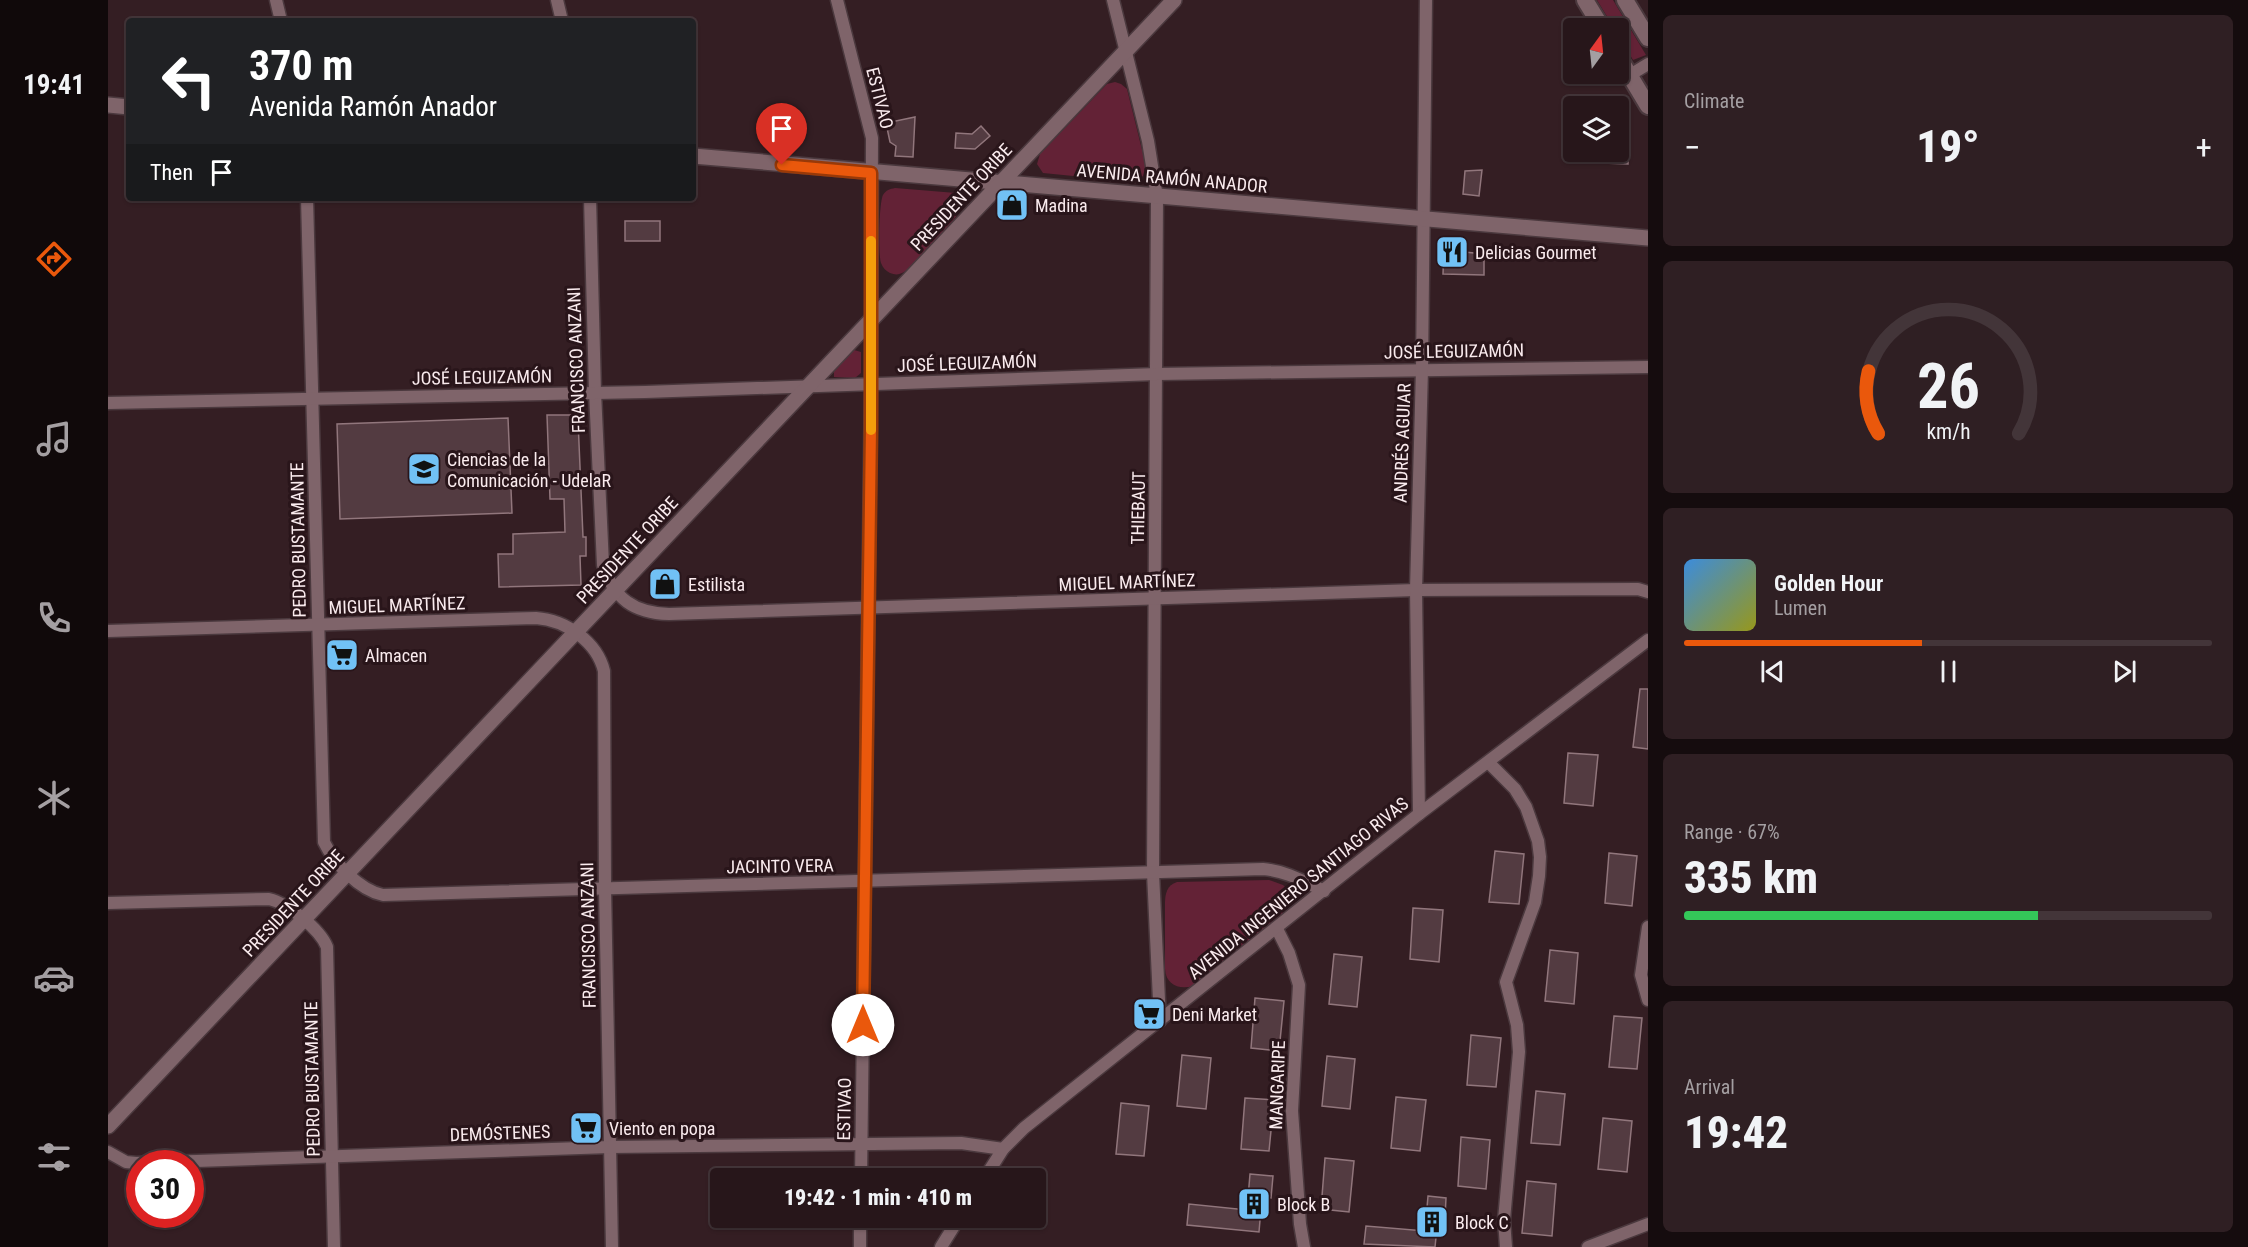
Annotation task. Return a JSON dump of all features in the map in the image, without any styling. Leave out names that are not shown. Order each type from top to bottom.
[{"type":"main road","points":[[1585,0],[1596,18]]},
{"type":"main road","points":[[1625,0],[1648,38]]},
{"type":"main road","points":[[1630,75],[1648,106]]},
{"type":"street","points":[[276,0],[280,18]]},
{"type":"street","points":[[557,0],[561,18]]},
{"type":"street","name":"ESTIVAO","points":[[837,0],[872,138],[872,320],[861,1168]]},
{"type":"street","name":"THIEBAUT","points":[[1113,0],[1148,141],[1157,197],[1153,873],[1160,1021]]},
{"type":"street","name":"PRESIDENTE ORIBE","points":[[108,1126],[576,633],[806,386],[872,320],[1174,0]]},
{"type":"street","name":"ANDRÉS AGUIAR","points":[[1419,814],[1416,590],[1422,369],[1426,0]]},
{"type":"street","points":[[1630,75],[1648,64]]},
{"type":"street","points":[[108,105],[126,107]]},
{"type":"street","name":"AVENIDA RAMÓN ANADOR","points":[[696,156],[1648,238]]},
{"type":"street","name":"PEDRO BUSTAMANTE","points":[[307,201],[324,842],[329,852],[348,872]]},
{"type":"street","name":"FRANCISCO ANZANI","points":[[590,201],[595,392],[603,565],[615,590]]},
{"type":"street","name":"JOSÉ LEGUIZAMÓN","points":[[108,403],[595,392],[1157,374],[1648,367]]},
{"type":"street","name":"MIGUEL MARTÍNEZ","points":[[615,590],[623,600],[638,609],[653,613],[869,609],[1416,590],[1638,589],[1648,592]]},
{"type":"street","name":"MIGUEL MARTÍNEZ","points":[[108,631],[536,618],[549,619],[576,633]]},
{"type":"street","name":"FRANCISCO ANZANI","points":[[576,633],[598,655],[604,671],[605,888],[612,1247]]},
{"type":"street","name":"AVENIDA INGENIERO SANTIAGO RIVAS","points":[[991,1168],[1004,1149],[1024,1128],[1419,814],[1648,640]]},
{"type":"street","points":[[1489,763],[1515,789],[1526,807],[1538,841],[1540,857],[1535,902],[1506,982],[1517,1025],[1519,1052],[1504,1220],[1506,1247]]},
{"type":"street","name":"JACINTO VERA","points":[[348,872],[369,890],[383,895],[1274,870],[1299,878],[1324,891]]},
{"type":"street","points":[[108,903],[269,899],[279,902],[304,921]]},
{"type":"street","name":"PEDRO BUSTAMANTE","points":[[304,921],[324,938],[327,947],[334,1247]]},
{"type":"street","points":[[1648,927],[1641,975],[1648,1000]]},
{"type":"street","name":"MANGARIPE","points":[[1277,929],[1289,953],[1299,985],[1292,1111],[1300,1224],[1304,1247]]},
{"type":"street","name":"DEMÓSTENES","points":[[108,1152],[126,1162],[136,1163],[610,1147],[962,1143],[1004,1149]]},
{"type":"street","points":[[1588,1247],[1648,1224]]},
{"type":"street","points":[[860,1228],[860,1247]]},
{"type":"street","points":[[947,1245],[955,1228]]},
{"type":"shaded area","points":[[1597,0],[1613,0],[1624,18],[1608,18]]},
{"type":"shaded area","points":[[1629,27],[1646,55],[1633,60],[1629,53]]},
{"type":"shaded area","points":[[1115,82],[1127,89],[1146,166],[1143,176],[1134,182],[1043,173],[1037,164],[1040,154],[1107,84]]},
{"type":"shaded area","points":[[895,188],[956,193],[963,198],[964,203],[927,250],[909,268],[897,274],[890,273],[884,268],[879,250],[883,195]]},
{"type":"shaded area","points":[[854,350],[861,352],[861,373],[855,378],[834,377],[834,370]]},
{"type":"shaded area","points":[[1269,880],[1283,885],[1288,890],[1288,906],[1280,917],[1193,986],[1174,985],[1168,979],[1165,969],[1165,903],[1166,893],[1171,885],[1177,882]]},
{"type":"building","points":[[915,117],[913,157],[895,156],[896,146],[890,142],[886,123]]},
{"type":"building","points":[[981,126],[990,136],[975,149],[955,148],[956,133],[972,134]]},
{"type":"building","points":[[1628,162],[1628,164],[1603,163]]},
{"type":"building","points":[[1482,170],[1479,196],[1463,194],[1465,171]]},
{"type":"building","points":[[625,221],[660,221],[660,241],[625,241]]},
{"type":"building","points":[[1444,250],[1484,254],[1484,275],[1443,274]]},
{"type":"building","points":[[547,415],[573,415],[578,420],[583,537],[586,537],[586,556],[580,556],[581,585],[499,587],[498,554],[513,554],[513,534],[565,532],[564,499],[550,499]]},
{"type":"building","name":"Ciencias de la Comunicación - UdelaR","points":[[508,418],[512,513],[340,519],[337,424]]},
{"type":"building","points":[[1640,689],[1648,689],[1648,749],[1633,747]]},
{"type":"building","points":[[1568,753],[1598,755],[1593,806],[1564,803]]},
{"type":"building","points":[[1495,851],[1524,854],[1519,904],[1489,902]]},
{"type":"building","points":[[1609,853],[1637,856],[1632,906],[1605,903]]},
{"type":"building","points":[[1413,908],[1443,910],[1439,962],[1410,959]]},
{"type":"building","points":[[1550,950],[1578,953],[1574,1004],[1545,1001]]},
{"type":"building","points":[[1334,954],[1362,957],[1357,1007],[1329,1004]]},
{"type":"building","points":[[1255,998],[1284,1001],[1279,1051],[1251,1048]]},
{"type":"building","points":[[1614,1016],[1642,1018],[1637,1069],[1609,1067]]},
{"type":"building","points":[[1471,1035],[1501,1038],[1496,1087],[1467,1085]]},
{"type":"building","points":[[1182,1055],[1211,1058],[1206,1109],[1177,1106]]},
{"type":"building","points":[[1327,1056],[1355,1059],[1350,1109],[1322,1106]]},
{"type":"building","points":[[1536,1091],[1565,1094],[1560,1145],[1531,1143]]},
{"type":"building","points":[[1396,1097],[1426,1100],[1420,1151],[1391,1148]]},
{"type":"building","points":[[1245,1098],[1274,1100],[1269,1151],[1241,1149]]},
{"type":"building","points":[[1121,1103],[1149,1106],[1144,1156],[1116,1154]]},
{"type":"building","points":[[1603,1118],[1632,1121],[1627,1172],[1598,1169]]},
{"type":"building","points":[[1461,1137],[1490,1140],[1486,1189],[1458,1186]]},
{"type":"building","points":[[1325,1158],[1354,1161],[1349,1212],[1321,1209]]},
{"type":"building","name":"Block B","points":[[1250,1174],[1273,1176],[1271,1198],[1262,1197],[1259,1232],[1187,1225],[1189,1204],[1247,1210]]},
{"type":"building","points":[[1527,1181],[1556,1184],[1552,1236],[1522,1233]]},
{"type":"building","name":"Block C","points":[[1428,1196],[1446,1198],[1445,1218],[1438,1218],[1435,1247],[1364,1244],[1366,1226],[1425,1231]]},
{"type":"slow traffic","points":[[871,241],[871,430]]},
{"type":"place","name":"Madina","points":[[1012,205]]},
{"type":"place","name":"Delicias Gourmet","points":[[1452,252]]},
{"type":"place","name":"Ciencias de la Comunicación - UdelaR","points":[[424,469]]},
{"type":"place","name":"Estilista","points":[[665,584]]},
{"type":"place","name":"Almacen","points":[[342,655]]},
{"type":"place","name":"Deni Market","points":[[1149,1014]]},
{"type":"place","name":"Viento en popa","points":[[586,1128]]},
{"type":"place","name":"Block B","points":[[1254,1204]]},
{"type":"place","name":"Block C","points":[[1432,1222]]},
{"type":"route","points":[[782,165],[871,173],[871,429],[863,1025]]}]
